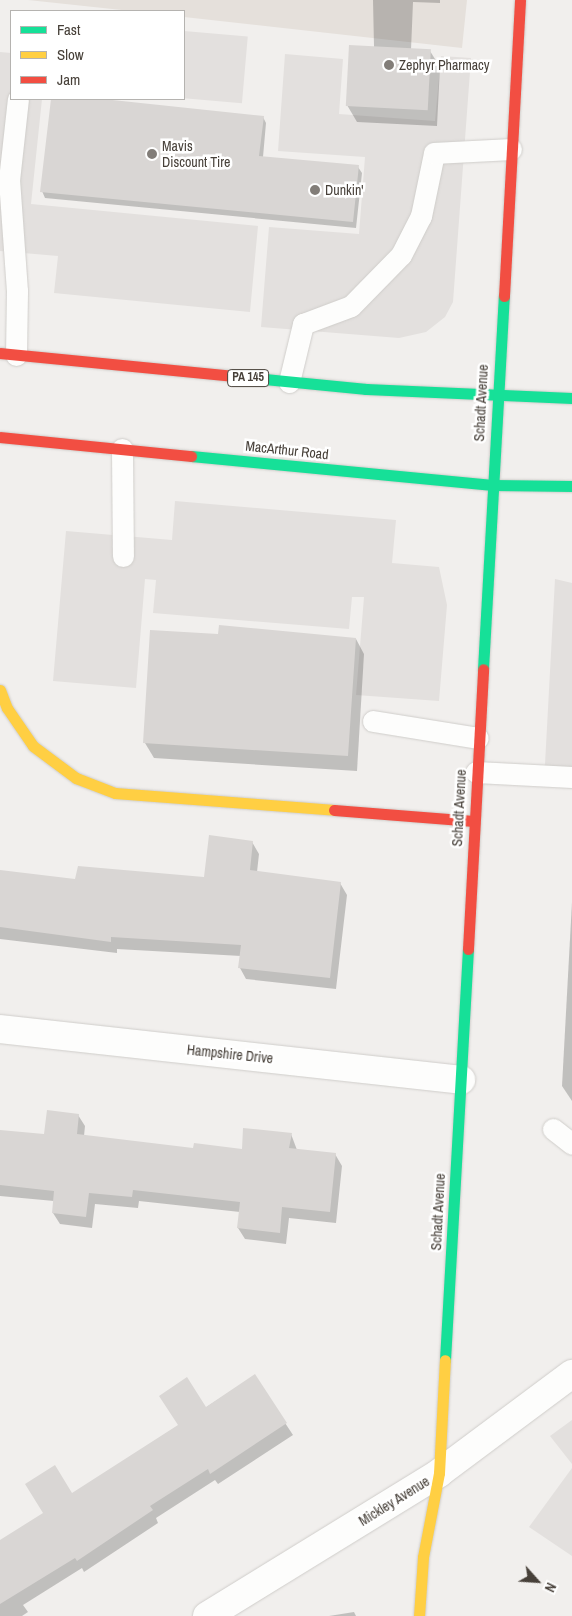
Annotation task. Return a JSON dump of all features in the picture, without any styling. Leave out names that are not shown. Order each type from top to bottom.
[{"type":"main road","name":"Schadt Avenue","points":[[419,1616],[423,1557],[439,1473],[493,485],[496,396],[520,0]]},
{"type":"main road","name":"PA 145","points":[[8,354],[289,382],[496,396],[572,398]]},
{"type":"main road","name":"MacArthur Road","points":[[0,437],[493,485],[572,486]]},
{"type":"main road","points":[[0,690],[8,708],[33,746],[76,778],[115,793],[474,822]]},
{"type":"street","name":"Hampshire Drive","points":[[0,1028],[460,1080]]},
{"type":"street","name":"Mickley Avenue","points":[[207,1616],[439,1473],[572,1374]]},
{"type":"lane","points":[[8,354],[17,291],[9,180],[18,100]]},
{"type":"lane","points":[[289,382],[303,324],[351,306],[401,255],[421,216],[434,153],[511,149]]},
{"type":"lane","points":[[122,449],[123,556]]},
{"type":"lane","points":[[373,721],[478,738]]},
{"type":"lane","points":[[476,772],[572,777]]},
{"type":"lane","points":[[553,1129],[572,1144]]},
{"type":"shaded area","points":[[28,0],[467,0],[462,48],[185,17],[185,10],[122,10]]},
{"type":"shaded area","points":[[185,31],[248,37],[242,103],[185,98]]},
{"type":"shaded area","points":[[0,52],[10,53],[10,100],[42,100],[31,204],[258,226],[250,312],[54,293],[58,256],[0,251]]},
{"type":"shaded area","points":[[285,54],[343,59],[339,114],[435,121],[441,56],[471,58],[453,302],[445,317],[426,332],[399,338],[261,327],[269,227],[359,234],[365,157],[278,151]]},
{"type":"shaded area","points":[[175,501],[396,520],[392,563],[439,567],[447,605],[439,701],[356,695],[364,597],[352,597],[349,629],[153,613],[156,580],[145,579],[136,688],[53,681],[66,531],[172,540]]},
{"type":"shaded area","points":[[555,579],[572,583],[572,785],[544,783]]},
{"type":"shaded area","points":[[572,1420],[572,1464],[550,1436]]},
{"type":"shaded area","points":[[572,1468],[572,1556],[529,1527]]},
{"type":"building","name":"Zephyr Pharmacy","points":[[349,45],[431,49],[428,110],[346,106]]},
{"type":"building","name":"Mavis Discount Tire","points":[[51,100],[112,100],[264,116],[259,156],[359,165],[353,222],[40,192]]},
{"type":"building","points":[[219,625],[356,638],[348,756],[143,743],[150,630],[218,634]]},
{"type":"building","points":[[209,835],[253,841],[250,870],[341,882],[330,978],[238,968],[241,945],[111,937],[111,942],[0,927],[0,870],[75,879],[78,866],[204,877]]},
{"type":"building","points":[[47,1110],[79,1114],[77,1134],[193,1148],[194,1143],[242,1149],[243,1128],[292,1133],[289,1148],[336,1153],[330,1212],[282,1207],[280,1233],[237,1228],[240,1202],[133,1190],[132,1197],[89,1193],[86,1217],[52,1213],[54,1191],[0,1185],[0,1130],[44,1134]]},
{"type":"building","points":[[255,1374],[287,1423],[210,1474],[208,1469],[150,1506],[153,1510],[77,1561],[75,1558],[0,1604],[0,1540],[43,1513],[25,1484],[55,1465],[72,1493],[178,1425],[159,1396],[187,1377],[206,1407]]},
{"type":"traffic: fast","points":[[483,669],[504,296]]},
{"type":"traffic: fast","points":[[234,376],[366,389],[572,398]]},
{"type":"traffic: fast","points":[[191,456],[493,485],[572,486]]},
{"type":"traffic: fast","points":[[445,1360],[468,949]]},
{"type":"traffic: slow","points":[[0,690],[7,708],[33,746],[76,778],[115,793],[334,810]]},
{"type":"traffic: slow","points":[[419,1616],[423,1557],[439,1473],[445,1360]]},
{"type":"traffic: jam","points":[[504,296],[520,0]]},
{"type":"traffic: jam","points":[[0,353],[234,376]]},
{"type":"traffic: jam","points":[[0,437],[191,456]]},
{"type":"traffic: jam","points":[[468,949],[483,669]]},
{"type":"traffic: jam","points":[[334,810],[474,821]]},
{"type":"place","name":"Zephyr Pharmacy","points":[[389,65]]},
{"type":"place","name":"Mavis Discount Tire","points":[[152,154]]},
{"type":"place","name":"Dunkin'","points":[[315,190]]}]
